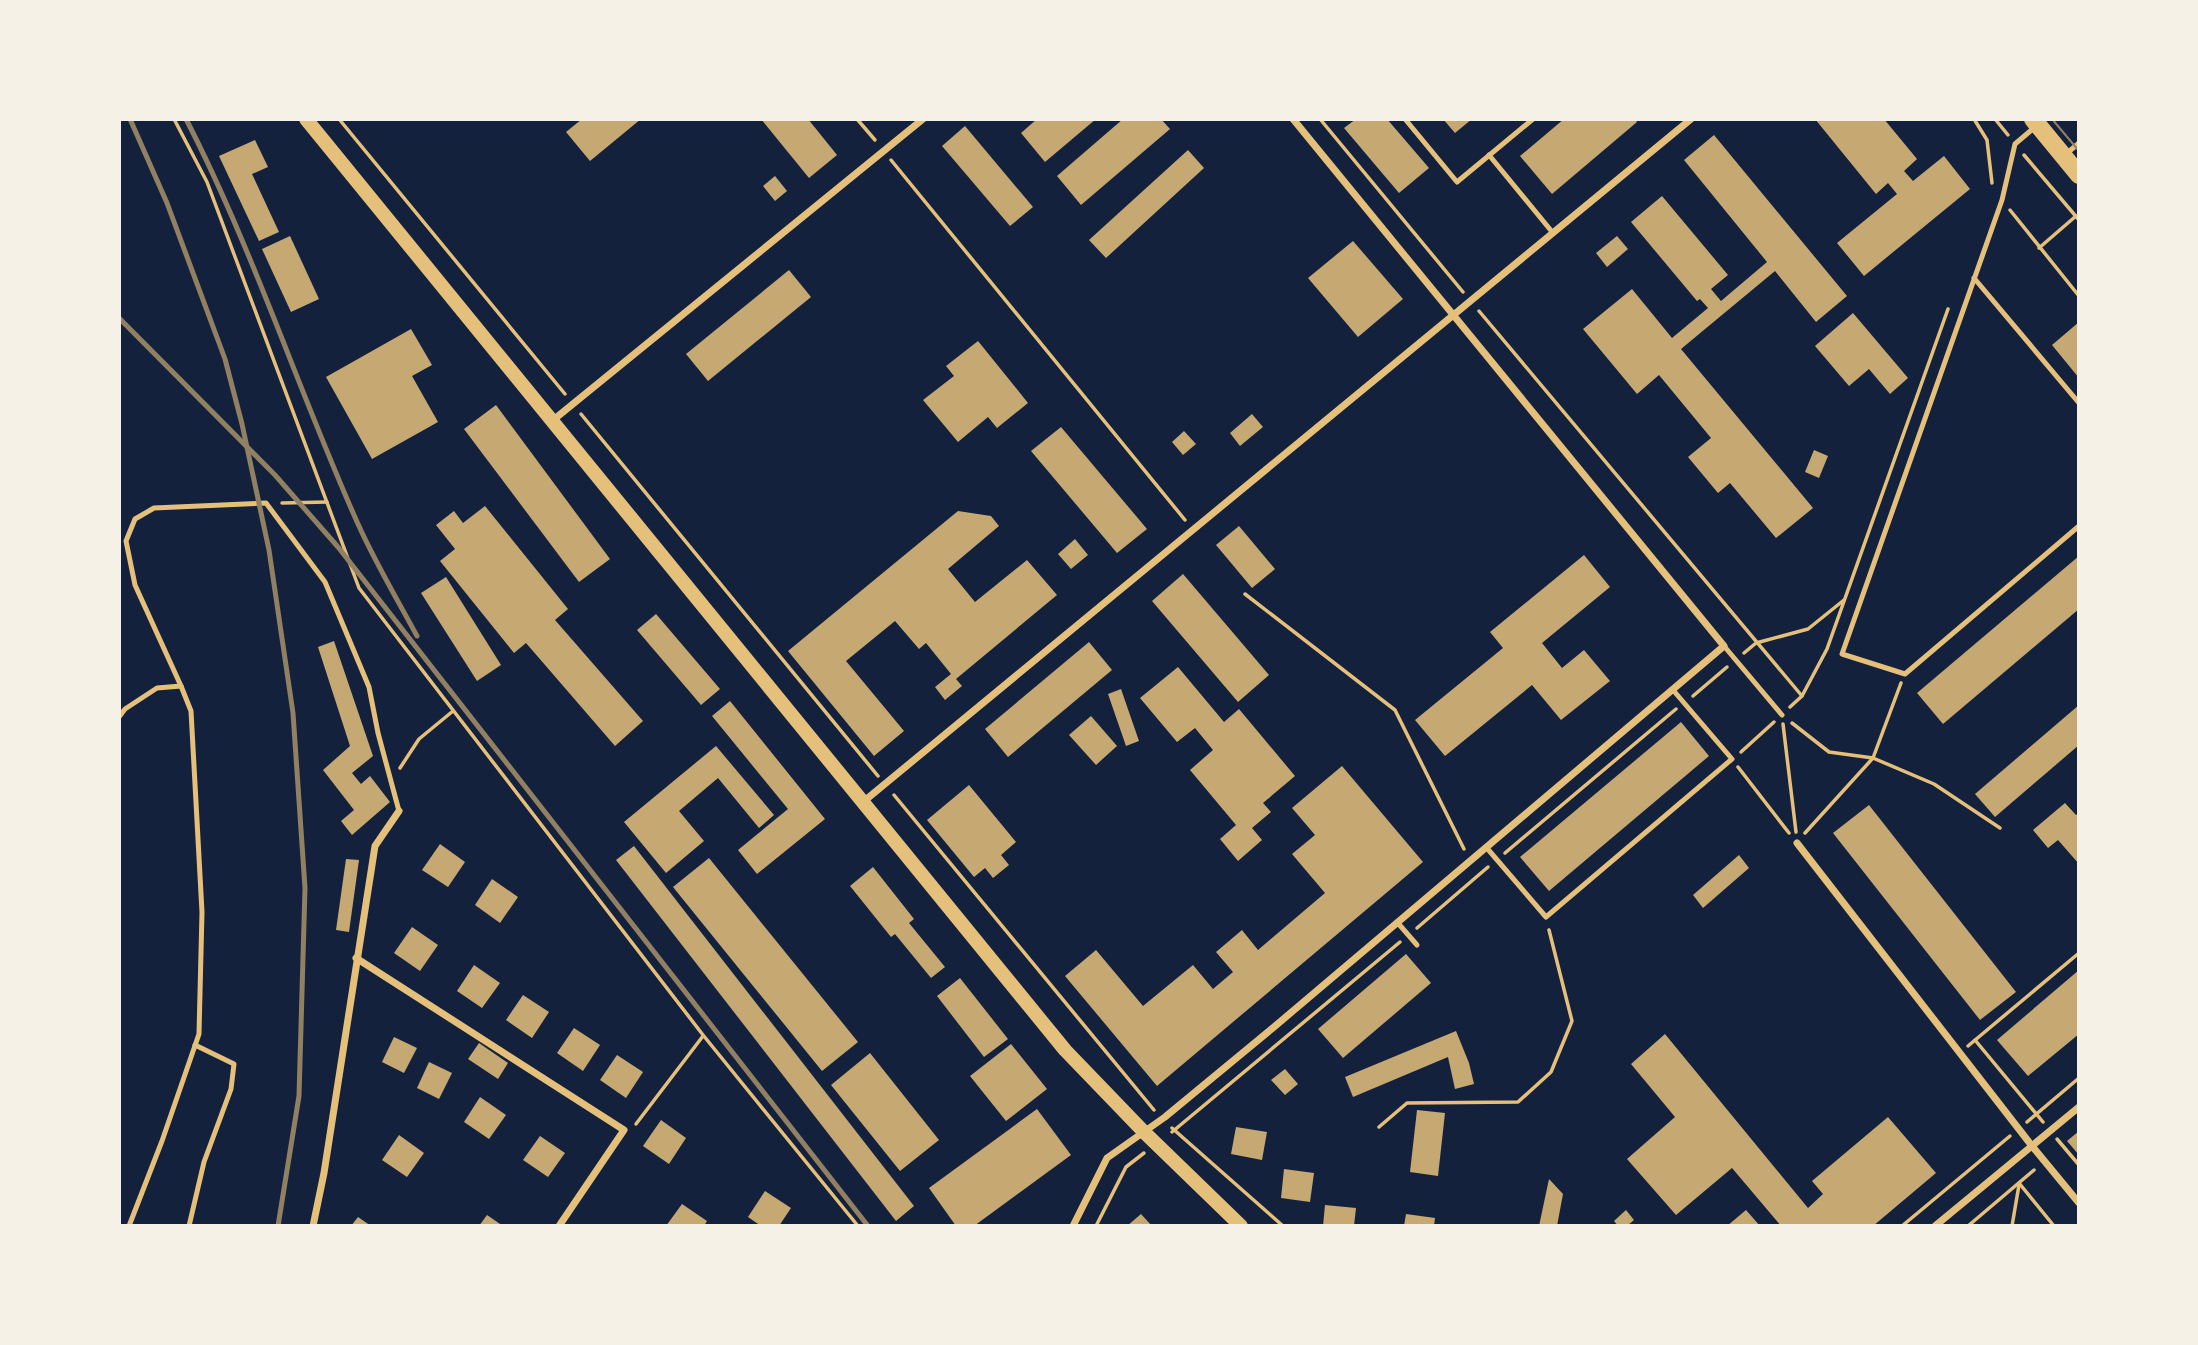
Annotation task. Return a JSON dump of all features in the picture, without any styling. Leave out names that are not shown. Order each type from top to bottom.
[{"type":"main road","points":[[306,119],[1065,1050],[1144,1132],[1241,1226]]},
{"type":"main road","points":[[2035,122],[2079,175]]},
{"type":"street","points":[[552,422],[923,119]]},
{"type":"street","points":[[863,802],[1691,119]]},
{"type":"street","points":[[1073,1226],[1107,1158],[1161,1119],[1724,646],[1296,120]]},
{"type":"street","points":[[313,1226],[324,1173],[375,846],[399,811]]},
{"type":"street","points":[[1797,843],[2018,1129],[2079,1203]]},
{"type":"street","points":[[356,958],[624,1130],[559,1226]]},
{"type":"street","points":[[1935,1226],[2079,1107]]},
{"type":"lane","points":[[1405,119],[1457,182],[1533,119]]},
{"type":"lane","points":[[2035,122],[2015,144],[2001,200],[1842,654],[1905,674],[2079,526]]},
{"type":"lane","points":[[2063,156],[2079,143]]},
{"type":"lane","points":[[1489,155],[1553,233]]},
{"type":"lane","points":[[1974,278],[2079,403]]},
{"type":"lane","points":[[129,1226],[199,1034],[202,912],[191,711],[135,585],[126,541],[135,519],[154,508],[266,503],[325,582],[369,687],[399,811]]},
{"type":"lane","points":[[1724,646],[1782,715]]},
{"type":"lane","points":[[119,717],[125,709],[157,688],[181,686]]},
{"type":"lane","points":[[1486,847],[1546,917],[1732,759],[1673,690]]},
{"type":"lane","points":[[1398,922],[1417,945]]},
{"type":"lane","points":[[189,1226],[204,1162],[231,1089],[234,1063],[195,1045]]},
{"type":"path","points":[[174,119],[207,181],[359,588],[703,1035],[858,1226]]},
{"type":"path","points":[[339,119],[1161,1119],[1283,1226]]},
{"type":"path","points":[[857,119],[1193,530]]},
{"type":"path","points":[[1320,119],[1802,696]]},
{"type":"path","points":[[1974,119],[1987,140],[1992,185],[2001,200],[2079,296]]},
{"type":"path","points":[[1995,119],[2077,218],[2039,248]]},
{"type":"path","points":[[1797,843],[1732,759],[1802,696],[1827,649],[1950,302]]},
{"type":"path","points":[[266,503],[327,502]]},
{"type":"path","points":[[1245,594],[1395,710],[1470,861],[1480,874]]},
{"type":"path","points":[[1756,643],[1808,629],[1844,600]]},
{"type":"path","points":[[1797,843],[1873,758],[1905,674]]},
{"type":"path","points":[[391,782],[419,739],[453,711]]},
{"type":"path","points":[[1782,715],[1829,752],[1873,758],[1934,784],[2000,828]]},
{"type":"path","points":[[1782,715],[1797,843]]},
{"type":"path","points":[[1379,1127],[1407,1102],[1518,1102],[1551,1072],[1572,1021],[1546,917]]},
{"type":"path","points":[[1960,1053],[2079,953]]},
{"type":"path","points":[[624,1130],[638,1124],[703,1035]]},
{"type":"path","points":[[1975,1041],[2079,1165]]},
{"type":"path","points":[[1902,1226],[2079,1078]]},
{"type":"path","points":[[1968,1226],[2019,1183]]},
{"type":"path","points":[[2012,1226],[2019,1183]]},
{"type":"path","points":[[2019,1183],[2054,1226]]},
{"type":"building","points":[[582,119],[641,119],[590,161],[566,132]]},
{"type":"building","points":[[761,119],[808,119],[837,155],[809,178]]},
{"type":"building","points":[[1037,119],[1096,119],[1045,162],[1021,133]]},
{"type":"building","points":[[1123,119],[1161,119],[1170,129],[1081,205],[1057,176]]},
{"type":"building","points":[[1356,119],[1387,119],[1429,168],[1399,193],[1344,128]]},
{"type":"building","points":[[1443,119],[1472,119],[1455,133]]},
{"type":"building","points":[[1564,119],[1635,119],[1637,122],[1552,194],[1520,156]]},
{"type":"building","points":[[1815,119],[1884,119],[1917,159],[1904,171],[1913,181],[1944,156],[1970,189],[1864,276],[1837,243],[1897,194],[1888,183],[1876,194]]},
{"type":"building","points":[[965,126],[1033,207],[1010,226],[942,146]]},
{"type":"building","points":[[1714,135],[1847,296],[1816,322],[1775,271],[1681,349],[1813,508],[1776,538],[1730,483],[1718,493],[1688,457],[1711,438],[1659,375],[1637,394],[1583,329],[1632,289],[1672,338],[1708,308],[1700,299],[1697,301],[1631,222],[1662,196],[1728,275],[1711,289],[1721,301],[1767,262],[1684,160]]},
{"type":"building","points":[[255,140],[268,167],[252,174],[279,232],[259,241],[219,156]]},
{"type":"building","points":[[1188,150],[1204,168],[1106,258],[1089,240]]},
{"type":"building","points":[[775,176],[787,191],[775,201],[763,186]]},
{"type":"building","points":[[290,236],[319,299],[291,312],[262,249]]},
{"type":"building","points":[[1617,236],[1628,249],[1607,267],[1596,253]]},
{"type":"building","points":[[1353,241],[1403,299],[1358,337],[1308,278]]},
{"type":"building","points":[[789,270],[811,297],[708,381],[686,354]]},
{"type":"building","points":[[1853,313],[1908,378],[1890,394],[1869,369],[1849,386],[1815,346]]},
{"type":"building","points":[[2079,322],[2079,378],[2052,345]]},
{"type":"building","points":[[411,329],[432,365],[412,376],[438,422],[372,459],[326,377]]},
{"type":"building","points":[[978,341],[1028,403],[997,428],[988,417],[958,442],[923,400],[954,376],[946,366]]},
{"type":"building","points":[[496,405],[610,559],[579,582],[464,429]]},
{"type":"building","points":[[1252,414],[1263,427],[1240,446],[1230,433]]},
{"type":"building","points":[[1061,427],[1147,529],[1117,553],[1031,451]]},
{"type":"building","points":[[1184,431],[1196,444],[1183,455],[1172,442]]},
{"type":"building","points":[[1814,450],[1828,456],[1819,478],[1805,472]]},
{"type":"building","points":[[485,506],[568,609],[555,620],[643,721],[615,746],[526,643],[514,653],[440,561],[455,549],[436,525],[454,511],[463,523]]},
{"type":"building","points":[[958,511],[991,516],[999,526],[948,569],[975,602],[1027,560],[1057,595],[956,679],[962,686],[945,700],[935,687],[951,674],[926,643],[919,649],[895,621],[846,661],[904,731],[874,756],[788,651]]},
{"type":"building","points":[[1239,526],[1275,569],[1252,588],[1216,545]]},
{"type":"building","points":[[1075,539],[1088,555],[1071,569],[1058,554]]},
{"type":"building","points":[[1584,555],[1610,587],[1542,643],[1562,668],[1584,650],[1610,681],[1561,720],[1532,685],[1445,756],[1415,720],[1503,648],[1490,632]]},
{"type":"building","points":[[2079,556],[2079,609],[1943,724],[1917,693]]},
{"type":"building","points":[[1183,574],[1269,675],[1238,702],[1152,601]]},
{"type":"building","points":[[446,577],[501,665],[477,681],[421,593]]},
{"type":"building","points":[[656,614],[720,689],[701,705],[637,630]]},
{"type":"building","points":[[334,641],[373,756],[352,773],[361,784],[370,776],[390,802],[352,835],[341,821],[354,810],[323,770],[350,746],[318,647]]},
{"type":"building","points":[[1089,642],[1112,670],[1008,757],[985,729]]},
{"type":"building","points":[[1178,667],[1224,722],[1239,709],[1295,776],[1263,803],[1271,812],[1252,828],[1262,840],[1238,861],[1220,839],[1236,825],[1190,770],[1213,750],[1195,728],[1177,742],[1140,698]]},
{"type":"building","points":[[1121,689],[1139,741],[1126,746],[1108,694]]},
{"type":"building","points":[[730,701],[825,819],[757,874],[738,850],[788,809],[712,716]]},
{"type":"building","points":[[2079,705],[2079,745],[1995,817],[1975,794]]},
{"type":"building","points":[[1091,716],[1117,746],[1096,765],[1069,735]]},
{"type":"building","points":[[1681,722],[1709,756],[1549,891],[1520,857]]},
{"type":"building","points":[[716,746],[774,815],[759,828],[718,778],[679,811],[704,841],[666,873],[624,822]]},
{"type":"building","points":[[1342,766],[1423,862],[1157,1086],[1065,976],[1096,950],[1143,1006],[1193,965],[1213,989],[1233,972],[1216,952],[1242,930],[1258,950],[1325,893],[1292,854],[1315,835],[1292,808]]},
{"type":"building","points":[[969,785],[1016,842],[1001,855],[1009,865],[993,878],[985,868],[974,877],[927,820]]},
{"type":"building","points":[[2065,803],[2076,815],[2079,813],[2079,864],[2058,840],[2048,848],[2033,830]]},
{"type":"building","points":[[1869,805],[2016,992],[1980,1020],[1833,833]]},
{"type":"building","points":[[440,844],[465,862],[448,887],[422,870]]},
{"type":"building","points":[[634,846],[914,1206],[896,1221],[616,860]]},
{"type":"building","points":[[1739,855],[1749,868],[1703,908],[1693,895]]},
{"type":"building","points":[[709,858],[858,1042],[822,1071],[673,887]]},
{"type":"building","points":[[346,859],[359,860],[349,932],[336,930]]},
{"type":"building","points":[[873,867],[914,919],[909,923],[945,967],[931,978],[895,934],[891,937],[850,886]]},
{"type":"building","points":[[492,879],[518,897],[500,923],[475,905]]},
{"type":"building","points":[[412,927],[438,945],[420,971],[394,953]]},
{"type":"building","points":[[1406,954],[1431,983],[1343,1058],[1318,1029]]},
{"type":"building","points":[[474,965],[500,983],[482,1008],[457,991]]},
{"type":"building","points":[[2079,970],[2079,1034],[2028,1076],[1997,1040]]},
{"type":"building","points":[[960,978],[1008,1039],[984,1057],[937,996]]},
{"type":"building","points":[[523,995],[549,1012],[532,1038],[506,1020]]},
{"type":"building","points":[[574,1028],[600,1045],[583,1071],[557,1053]]},
{"type":"building","points":[[1456,1031],[1474,1084],[1455,1089],[1448,1057],[1353,1097],[1345,1077]]},
{"type":"building","points":[[1665,1034],[1808,1208],[1823,1194],[1812,1181],[1888,1117],[1936,1173],[1873,1226],[1781,1226],[1732,1168],[1676,1215],[1627,1159],[1675,1117],[1631,1064]]},
{"type":"building","points":[[394,1037],[417,1048],[404,1073],[382,1062]]},
{"type":"building","points":[[479,1043],[508,1063],[498,1079],[468,1059]]},
{"type":"building","points":[[1011,1044],[1047,1089],[1006,1121],[970,1076]]},
{"type":"building","points":[[870,1053],[939,1140],[900,1171],[831,1085]]},
{"type":"building","points":[[617,1055],[643,1072],[626,1098],[600,1080]]},
{"type":"building","points":[[429,1062],[452,1073],[439,1099],[417,1088]]},
{"type":"building","points":[[1285,1069],[1298,1084],[1285,1095],[1271,1080]]},
{"type":"building","points":[[480,1097],[506,1115],[489,1139],[464,1122]]},
{"type":"building","points":[[1037,1109],[1071,1155],[974,1226],[956,1226],[929,1188]]},
{"type":"building","points":[[1417,1110],[1445,1113],[1438,1176],[1410,1172]]},
{"type":"building","points":[[661,1120],[686,1138],[669,1164],[643,1146]]},
{"type":"building","points":[[1236,1127],[1267,1132],[1262,1160],[1231,1154]]},
{"type":"building","points":[[2079,1131],[2079,1155],[2067,1141]]},
{"type":"building","points":[[399,1135],[424,1153],[407,1177],[382,1160]]},
{"type":"building","points":[[540,1136],[565,1153],[548,1177],[523,1160]]},
{"type":"building","points":[[1284,1169],[1314,1173],[1310,1202],[1281,1198]]},
{"type":"building","points":[[1549,1179],[1563,1194],[1557,1226],[1539,1226]]},
{"type":"building","points":[[765,1191],[791,1208],[779,1226],[761,1226],[748,1217]]},
{"type":"building","points":[[682,1204],[707,1221],[704,1226],[666,1226]]},
{"type":"building","points":[[1325,1205],[1356,1208],[1354,1226],[1323,1226]]},
{"type":"building","points":[[1626,1210],[1634,1220],[1627,1226],[1618,1226],[1614,1221]]},
{"type":"building","points":[[1746,1210],[1760,1226],[1727,1226]]},
{"type":"building","points":[[1141,1214],[1152,1226],[1127,1226]]},
{"type":"building","points":[[1406,1214],[1435,1218],[1434,1226],[1404,1226]]},
{"type":"building","points":[[487,1215],[503,1226],[479,1226]]},
{"type":"building","points":[[358,1217],[371,1226],[351,1226]]},
{"type":"tram line","points":[[2052,119],[2079,151]]},
{"type":"railway","points":[[130,119],[167,203],[225,359],[269,550],[293,713],[305,888],[299,1096],[278,1226]]},
{"type":"railway","points":[[186,119],[233,218],[358,524],[417,636]]},
{"type":"railway","points":[[119,318],[275,475],[338,547],[868,1226]]}]
